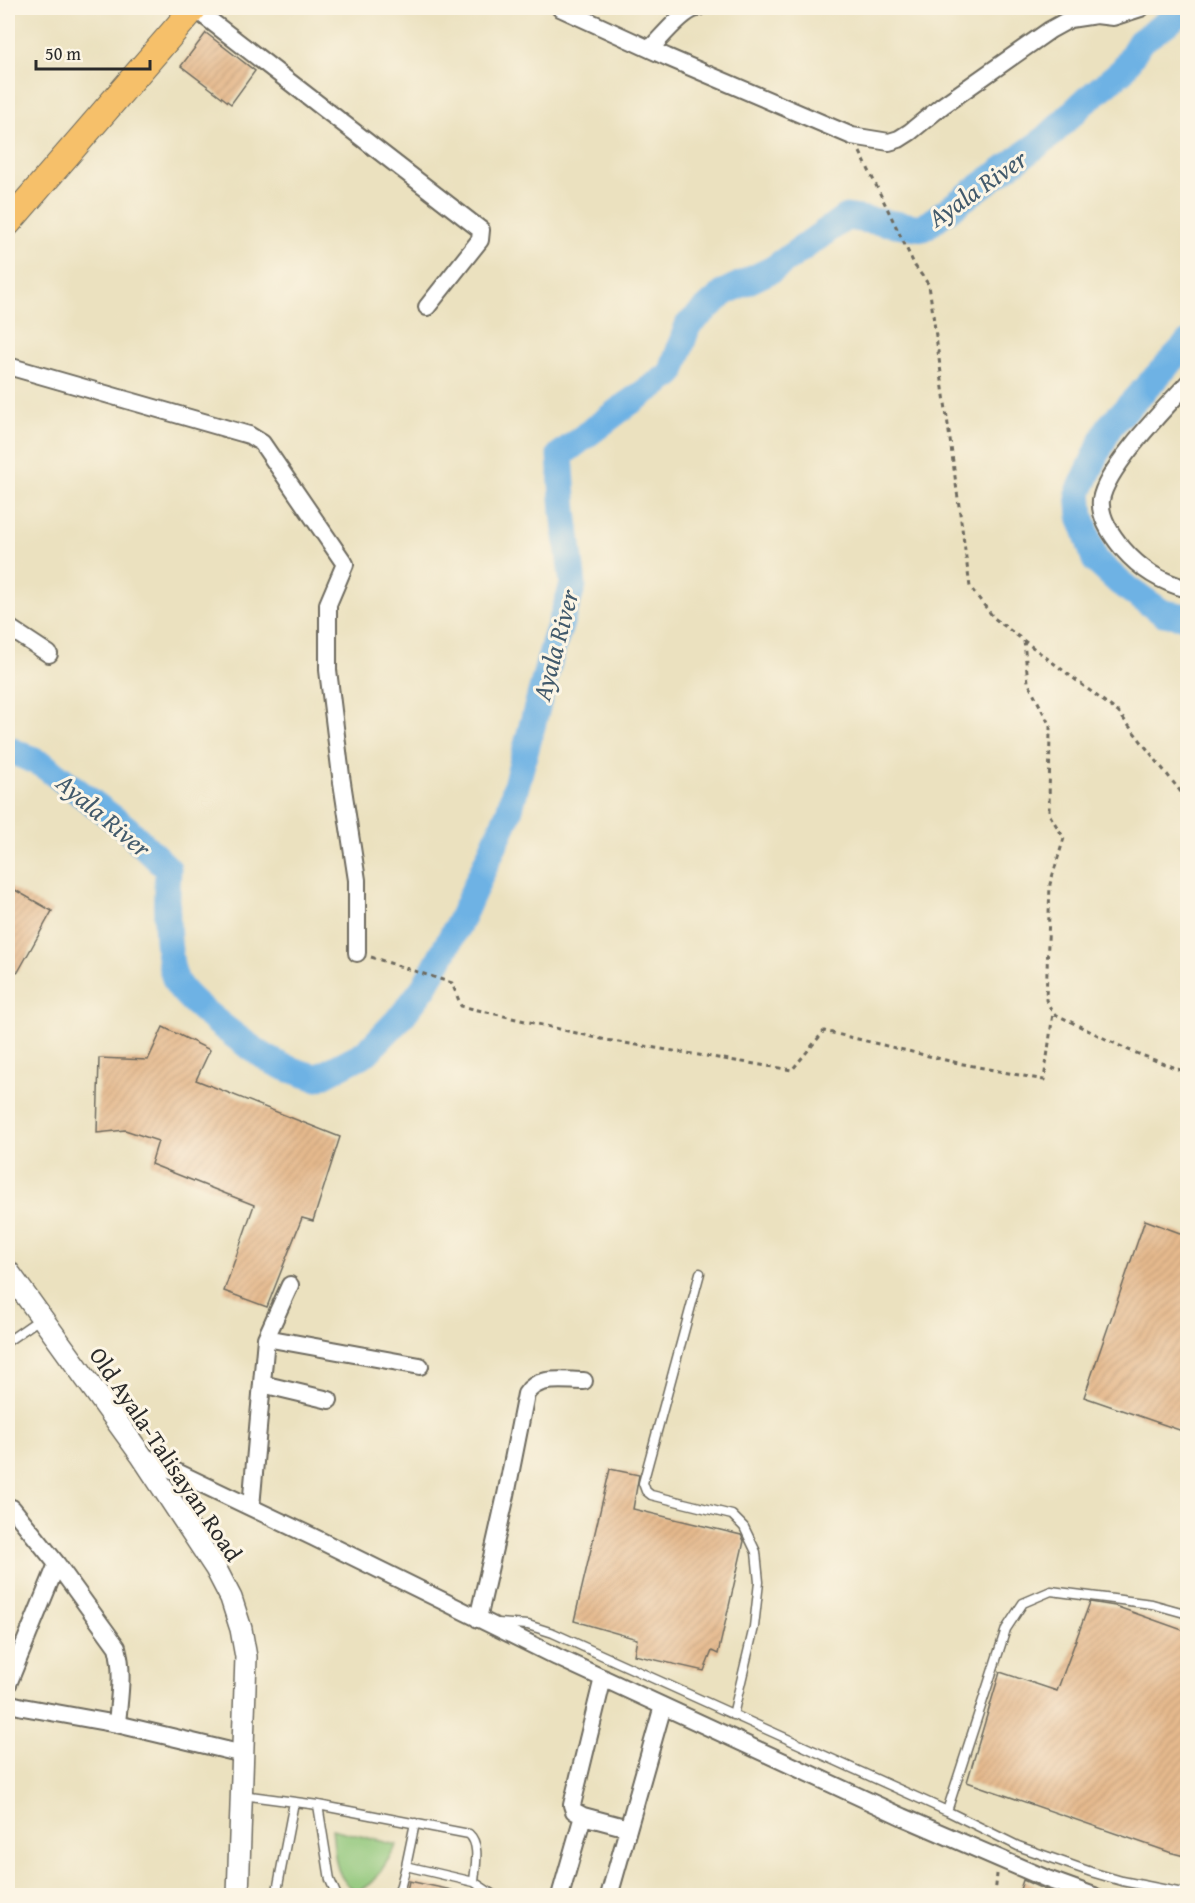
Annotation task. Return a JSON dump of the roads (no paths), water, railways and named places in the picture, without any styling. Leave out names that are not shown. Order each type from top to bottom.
[{"type":"main road","points":[[8,223],[194,8]]},
{"type":"street","points":[[194,8],[481,230],[480,240],[427,307]]},
{"type":"street","points":[[560,8],[852,136],[889,141],[900,139],[942,106],[1050,30],[1070,19],[1096,15],[1113,17],[1141,8]]},
{"type":"street","points":[[650,49],[690,9],[697,8]]},
{"type":"street","points":[[8,366],[249,435],[262,443],[345,564],[328,604],[328,670],[357,880],[357,953]]},
{"type":"street","points":[[1188,383],[1137,439],[1106,486],[1101,500],[1102,514],[1113,537],[1134,561],[1157,579],[1188,589]]},
{"type":"street","points":[[8,627],[49,654]]},
{"type":"street","name":"Old Ayala-Talisayan Road","points":[[8,1271],[141,1455],[216,1569],[231,1598],[242,1629],[246,1657],[238,1896]]},
{"type":"street","points":[[251,1507],[266,1338],[290,1285]]},
{"type":"street","points":[[266,1338],[420,1366]]},
{"type":"street","points":[[482,1620],[526,1394],[537,1383],[584,1381]]},
{"type":"street","points":[[262,1384],[329,1400]]},
{"type":"street","points":[[141,1455],[663,1706],[903,1817],[1047,1879],[1094,1896]]},
{"type":"street","points":[[8,1521],[12,1508],[57,1564],[117,1647],[121,1662],[121,1678],[117,1724]]},
{"type":"street","points":[[8,1684],[57,1564]]},
{"type":"street","points":[[603,1678],[572,1805],[574,1811],[582,1816],[627,1828]]},
{"type":"street","points":[[8,1700],[10,1704],[23,1707],[117,1724],[243,1754]]},
{"type":"street","points":[[609,1896],[663,1706]]},
{"type":"street","points":[[560,1896],[582,1816]]},
{"type":"lane","points":[[700,1273],[643,1483],[646,1491],[651,1495],[732,1515],[744,1527],[756,1552],[759,1582],[754,1627],[733,1715]]},
{"type":"lane","points":[[8,1341],[41,1318]]},
{"type":"lane","points":[[948,1812],[1006,1629],[1023,1603],[1051,1591],[1152,1605],[1188,1614]]},
{"type":"lane","points":[[482,1620],[528,1625],[553,1633],[1018,1846],[1122,1881],[1188,1894]]},
{"type":"lane","points":[[242,1795],[318,1805],[469,1834],[476,1845],[474,1882]]},
{"type":"lane","points":[[276,1896],[294,1802]]},
{"type":"lane","points":[[318,1805],[330,1880],[338,1896]]},
{"type":"lane","points":[[399,1896],[415,1823]]},
{"type":"lane","points":[[406,1866],[474,1882],[495,1896]]},
{"type":"waterway","name":"Ayala River","points":[[8,749],[43,765],[126,828],[168,869],[167,928],[173,973],[184,992],[209,1016],[272,1061],[317,1078],[367,1052],[402,1016],[425,986],[460,921],[509,812],[554,644],[573,585],[560,455],[671,374],[688,325],[725,292],[773,269],[846,217],[923,228],[1047,138],[1083,103],[1123,70],[1140,42],[1188,8]]},
{"type":"waterway","name":"Ayala River","points":[[1188,343],[1109,427],[1079,492],[1081,516],[1095,560],[1120,583],[1163,613],[1188,617]]}]
